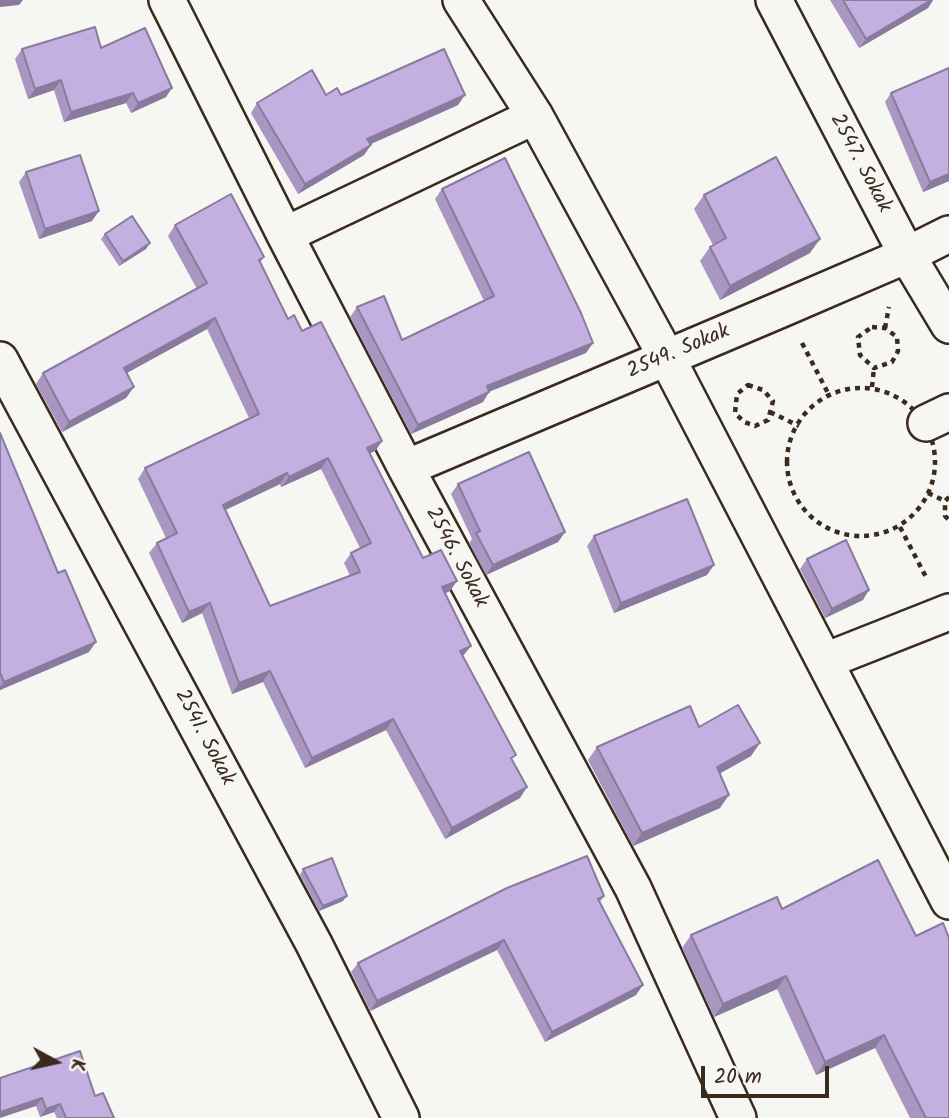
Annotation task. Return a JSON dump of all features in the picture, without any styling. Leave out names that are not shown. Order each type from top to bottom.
[{"type":"street","name":"2546. Sokak","points":[[167,0],[406,468],[634,888],[738,1118]]},
{"type":"street","points":[[461,0],[535,116],[667,358],[949,901]]},
{"type":"street","name":"2547. Sokak","points":[[774,0],[907,255],[949,326]]},
{"type":"street","points":[[285,235],[535,116]]},
{"type":"street","name":"2549. Sokak","points":[[406,468],[907,255],[949,234]]},
{"type":"street","name":"2541. Sokak","points":[[0,360],[314,944],[401,1118]]},
{"type":"street","points":[[825,661],[941,600]]},
{"type":"path","points":[[783,308],[829,395]]},
{"type":"path","points":[[872,327],[885,328],[897,337],[898,351],[892,362],[874,368],[860,355],[858,337],[872,327]]},
{"type":"path","points":[[872,388],[874,368]]},
{"type":"path","points":[[748,385],[764,390],[773,401],[770,412],[768,420],[755,426],[744,422],[735,413],[737,394],[748,385]]},
{"type":"path","points":[[872,388],[896,396],[937,418],[936,460],[933,482],[922,506],[900,527],[878,536],[852,537],[829,530],[809,516],[794,495],[787,469],[789,443],[808,410],[829,395],[843,390],[872,388]]},
{"type":"path","points":[[770,412],[799,426]]},
{"type":"path","points":[[928,493],[947,499],[945,516],[949,520]]},
{"type":"path","points":[[900,527],[941,600]]},
{"type":"building","points":[[843,0],[931,0],[866,39]]},
{"type":"building","points":[[95,27],[101,48],[145,28],[172,88],[138,103],[133,93],[71,112],[61,80],[35,89],[22,49]]},
{"type":"building","points":[[444,49],[465,95],[367,139],[371,145],[305,184],[257,103],[312,70],[326,95],[337,88],[341,95]]},
{"type":"building","points":[[949,68],[949,174],[930,182],[891,93]]},
{"type":"building","points":[[80,155],[99,211],[45,229],[26,172]]},
{"type":"building","points":[[776,157],[820,239],[730,286],[710,247],[726,238],[704,195]]},
{"type":"building","points":[[505,158],[593,343],[487,386],[489,392],[418,425],[357,307],[384,296],[402,340],[494,296],[442,189]]},
{"type":"building","points":[[231,194],[264,257],[259,260],[288,319],[294,315],[302,331],[321,322],[382,441],[367,448],[423,558],[441,550],[457,581],[442,587],[471,646],[460,651],[516,755],[511,758],[527,787],[452,828],[393,719],[312,758],[270,671],[239,683],[210,603],[189,612],[157,543],[177,533],[145,468],[259,414],[215,318],[124,368],[134,387],[69,422],[43,373],[207,283],[175,225]],"holes":[[[328,458],[371,543],[351,553],[360,572],[270,606],[223,505],[287,473],[289,477]]]},
{"type":"building","points":[[132,216],[150,243],[123,261],[105,234]]},
{"type":"building","points":[[0,433],[58,573],[65,570],[96,642],[4,682],[0,672]]},
{"type":"building","points":[[529,452],[565,532],[493,565],[476,533],[480,531],[458,484]]},
{"type":"building","points":[[687,499],[714,565],[621,603],[594,536]]},
{"type":"building","points":[[846,540],[869,590],[832,609],[807,559]]},
{"type":"building","points":[[738,705],[760,743],[717,767],[729,795],[642,833],[597,747],[690,706],[699,727]]},
{"type":"building","points":[[587,856],[604,896],[598,899],[643,985],[552,1032],[504,940],[377,1001],[358,963],[507,888]]},
{"type":"building","points":[[332,858],[347,896],[323,906],[303,869]]},
{"type":"building","points":[[878,860],[916,936],[943,923],[949,938],[949,1118],[926,1118],[884,1035],[825,1062],[786,976],[723,1004],[691,935],[777,897],[782,909]]},
{"type":"building","points":[[80,1051],[95,1096],[103,1093],[114,1118],[66,1118],[60,1104],[46,1109],[42,1098],[0,1112],[0,1078]]}]
